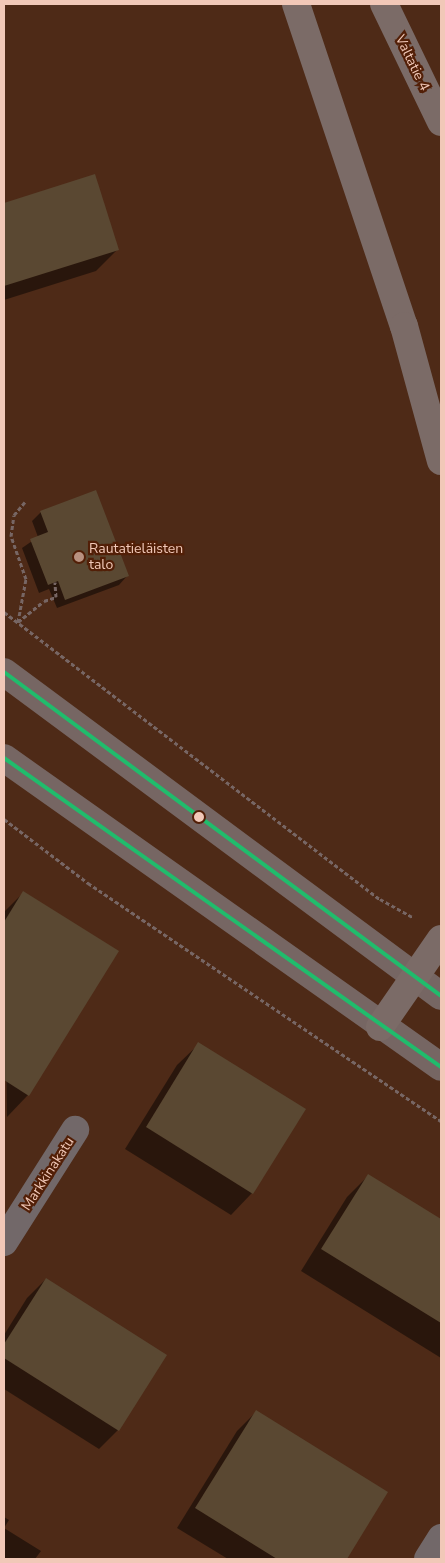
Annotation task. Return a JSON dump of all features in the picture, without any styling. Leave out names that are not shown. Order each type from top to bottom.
[{"type":"highway","points":[[296,4],[404,326],[441,461]]},
{"type":"highway","name":"Valtatie 4","points":[[384,4],[441,122]]},
{"type":"highway","points":[[380,1027],[441,939]]},
{"type":"main road","points":[[4,672],[441,996]]},
{"type":"main road","points":[[4,758],[380,1027],[441,1067]]},
{"type":"street","name":"Markkinakatu","points":[[4,1242],[76,1130]]},
{"type":"street","points":[[428,1559],[441,1538]]},
{"type":"path","points":[[18,622],[26,579],[10,536],[14,515],[25,502]]},
{"type":"path","points":[[18,622],[44,601],[56,598],[55,582]]},
{"type":"path","points":[[4,612],[380,900],[415,918]]},
{"type":"path","points":[[4,819],[88,883],[441,1122]]},
{"type":"building","points":[[95,174],[119,250],[4,286],[4,203]]},
{"type":"building","name":"Rautatieläisten talo","points":[[96,490],[129,576],[65,600],[58,581],[48,585],[30,539],[48,532],[40,511]]},
{"type":"building","points":[[23,891],[119,951],[29,1096],[4,1080],[4,922]]},
{"type":"building","points":[[198,1042],[306,1109],[253,1194],[146,1127]]},
{"type":"building","points":[[368,1174],[441,1219],[441,1323],[321,1249]]},
{"type":"building","points":[[46,1278],[167,1355],[119,1431],[4,1358],[4,1344]]},
{"type":"building","points":[[256,1410],[388,1492],[347,1559],[277,1559],[195,1508]]},
{"type":"transit line","points":[[4,672],[441,996]]},
{"type":"transit line","points":[[4,758],[441,1067]]},
{"type":"place","name":"Rautatieläisten talo","points":[[79,557]]}]
